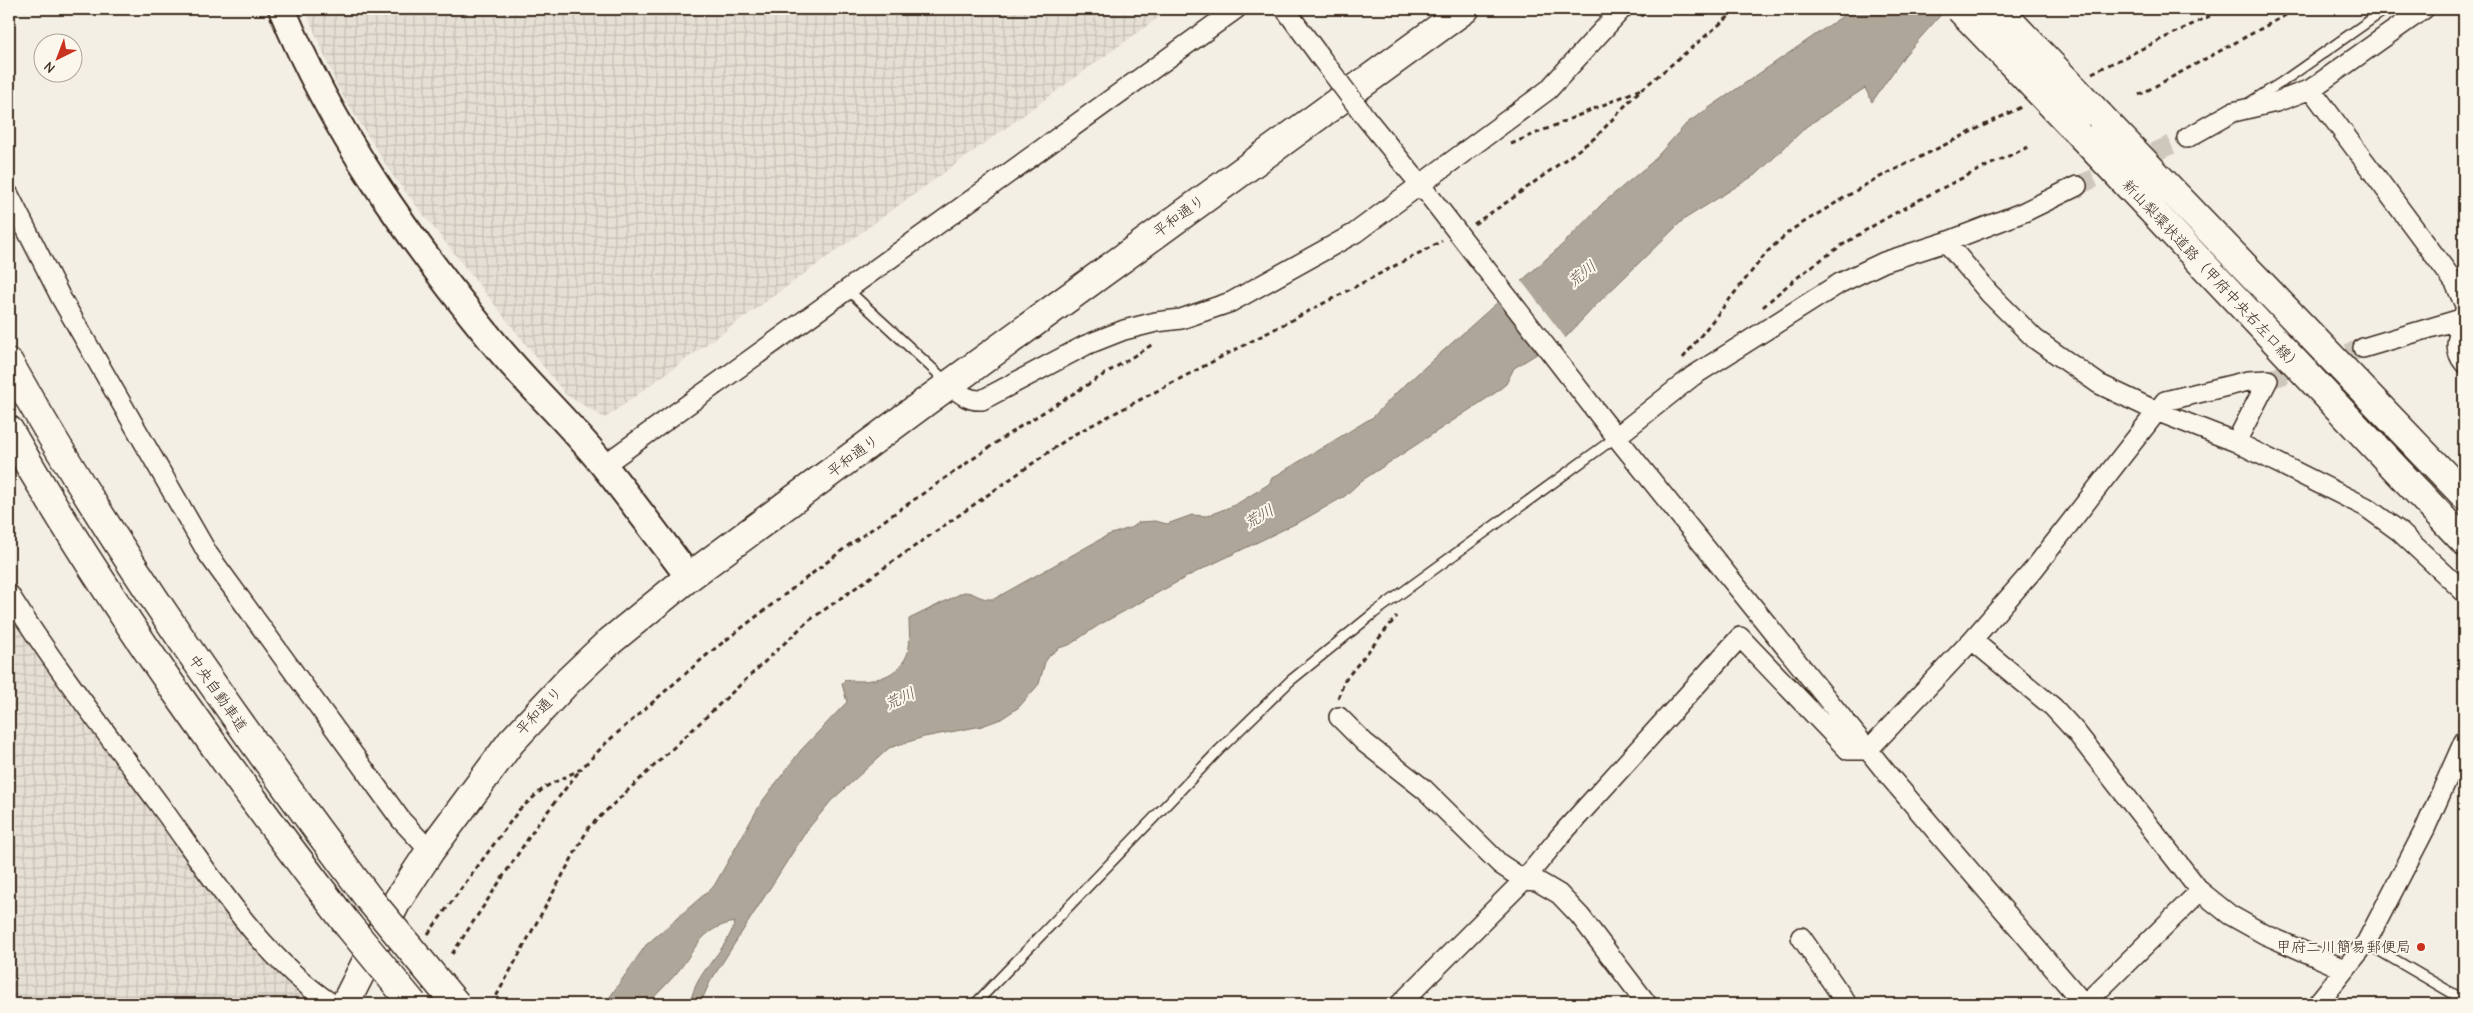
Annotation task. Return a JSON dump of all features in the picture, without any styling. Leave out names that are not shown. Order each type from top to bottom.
[{"type":"main road","name":"平和通り","points":[[345,1004],[396,902],[430,851],[511,742],[568,681],[608,643],[689,577],[949,384],[1465,9]]},
{"type":"main road","name":"新山梨環状道路（甲府中央右左口線）","points":[[1960,9],[2464,541]]},
{"type":"main road","name":"新山梨環状道路（甲府中央右左口線）","points":[[1998,9],[2464,494]]},
{"type":"main road","name":"中央自動車道","points":[[9,363],[50,437],[128,562],[217,692],[370,900],[456,1004]]},
{"type":"main road","points":[[9,430],[102,584],[185,706],[348,925],[413,1004]]},
{"type":"street","points":[[282,9],[301,55],[330,110],[409,233],[494,343],[604,465],[689,577]]},
{"type":"street","points":[[604,465],[1236,9]]},
{"type":"street","points":[[1285,9],[1366,118],[1432,198],[1611,430],[1868,750],[2084,1004],[2200,891]]},
{"type":"street","points":[[949,384],[963,396],[972,400],[982,400],[1086,346],[1124,330],[1156,322],[1182,319],[1231,302],[1355,233],[1548,90],[1622,9]]},
{"type":"street","points":[[2187,138],[2233,112],[2276,102],[2311,89],[2424,9]]},
{"type":"street","points":[[2311,89],[2455,283],[2464,313],[2456,344],[2457,352],[2464,363]]},
{"type":"street","points":[[1611,430],[1840,283],[1884,262],[1946,242],[2024,212],[2076,186]]},
{"type":"street","points":[[9,195],[60,298],[208,554],[401,820],[430,851]]},
{"type":"street","points":[[1946,242],[1989,293],[2035,338],[2099,384],[2156,411],[2236,442],[2366,507],[2399,531],[2464,592]]},
{"type":"street","points":[[2364,348],[2464,313]]},
{"type":"street","points":[[1400,1004],[1524,880],[1561,835],[1740,637],[1848,750],[1868,750],[1972,640],[2034,568],[2156,411],[2166,401],[2248,381],[2268,380],[2236,442]]},
{"type":"street","points":[[9,594],[46,654],[249,927],[310,990],[332,1004]]},
{"type":"street","points":[[1972,640],[2065,719],[2200,891],[2230,915],[2264,934],[2344,969]]},
{"type":"street","points":[[1338,717],[1365,743],[1424,790],[1500,864],[1524,880],[1537,881],[1559,894],[1580,916],[1647,1004]]},
{"type":"street","points":[[2317,1004],[2366,944],[2425,829],[2464,741]]},
{"type":"street","points":[[1801,937],[1847,1004]]},
{"type":"lane","points":[[2233,112],[2282,82],[2386,9]]},
{"type":"lane","points":[[848,290],[949,384]]},
{"type":"lane","points":[[974,1004],[1219,750],[1290,681],[1374,613],[1611,430]]},
{"type":"lane","points":[[2366,944],[2464,1000]]},
{"type":"path","points":[[1465,228],[1510,200],[1596,137],[1644,87],[1738,9]]},
{"type":"path","points":[[2090,74],[2224,9]]},
{"type":"path","points":[[2139,95],[2297,9]]},
{"type":"path","points":[[1503,147],[1644,87]]},
{"type":"path","points":[[1680,361],[1767,252],[1791,230],[1872,181],[2028,104]]},
{"type":"path","points":[[1759,310],[1820,260],[1857,236],[1972,173],[2028,147]]},
{"type":"path","points":[[492,1004],[589,827],[807,622],[1073,435],[1450,237]]},
{"type":"path","points":[[452,954],[537,825],[581,770],[608,742],[708,654],[849,545],[1010,433],[1143,352],[1167,334],[1182,319]]},
{"type":"path","points":[[1338,717],[1337,701],[1345,680],[1400,613]]},
{"type":"path","points":[[426,937],[519,810],[545,787],[581,770]]},
{"type":"shaded area","points":[[305,9],[1170,9],[605,418],[566,395],[393,176],[338,88]]},
{"type":"shaded area","points":[[9,604],[172,842],[309,999],[307,1004],[103,1004],[83,996],[76,1004],[9,1004]]},
{"type":"water","name":"荒川","points":[[1853,9],[1946,9],[1905,55],[1872,102],[1865,88],[1807,126],[1758,173],[1683,220],[1597,304],[1549,355],[1540,352],[1514,368],[1506,384],[1495,393],[1361,481],[1345,496],[1303,520],[1192,574],[1099,625],[1069,645],[1059,648],[1045,662],[1039,684],[1019,707],[1001,719],[982,726],[924,737],[889,748],[831,801],[807,830],[710,982],[700,1004],[690,1004],[693,992],[704,971],[725,944],[735,922],[723,925],[705,935],[675,975],[647,1004],[605,1004],[646,945],[714,886],[761,803],[801,750],[847,702],[842,684],[845,680],[863,681],[880,678],[889,675],[902,663],[909,647],[909,619],[964,592],[994,599],[1108,535],[1133,527],[1139,522],[1155,521],[1167,524],[1192,515],[1207,516],[1235,505],[1269,484],[1272,478],[1373,417],[1397,392],[1563,244],[1603,203],[1652,162],[1687,123]]},
{"type":"pier","points":[[1520,279],[1567,340],[1550,358],[1546,359],[1540,355],[1496,300]]},
{"type":"tunnel","points":[[2077,186],[2187,138]]},
{"type":"tunnel","points":[[2268,380],[2363,348]]},
{"type":"place","name":"甲府二川簡易郵便局","points":[[2421,947]]}]
